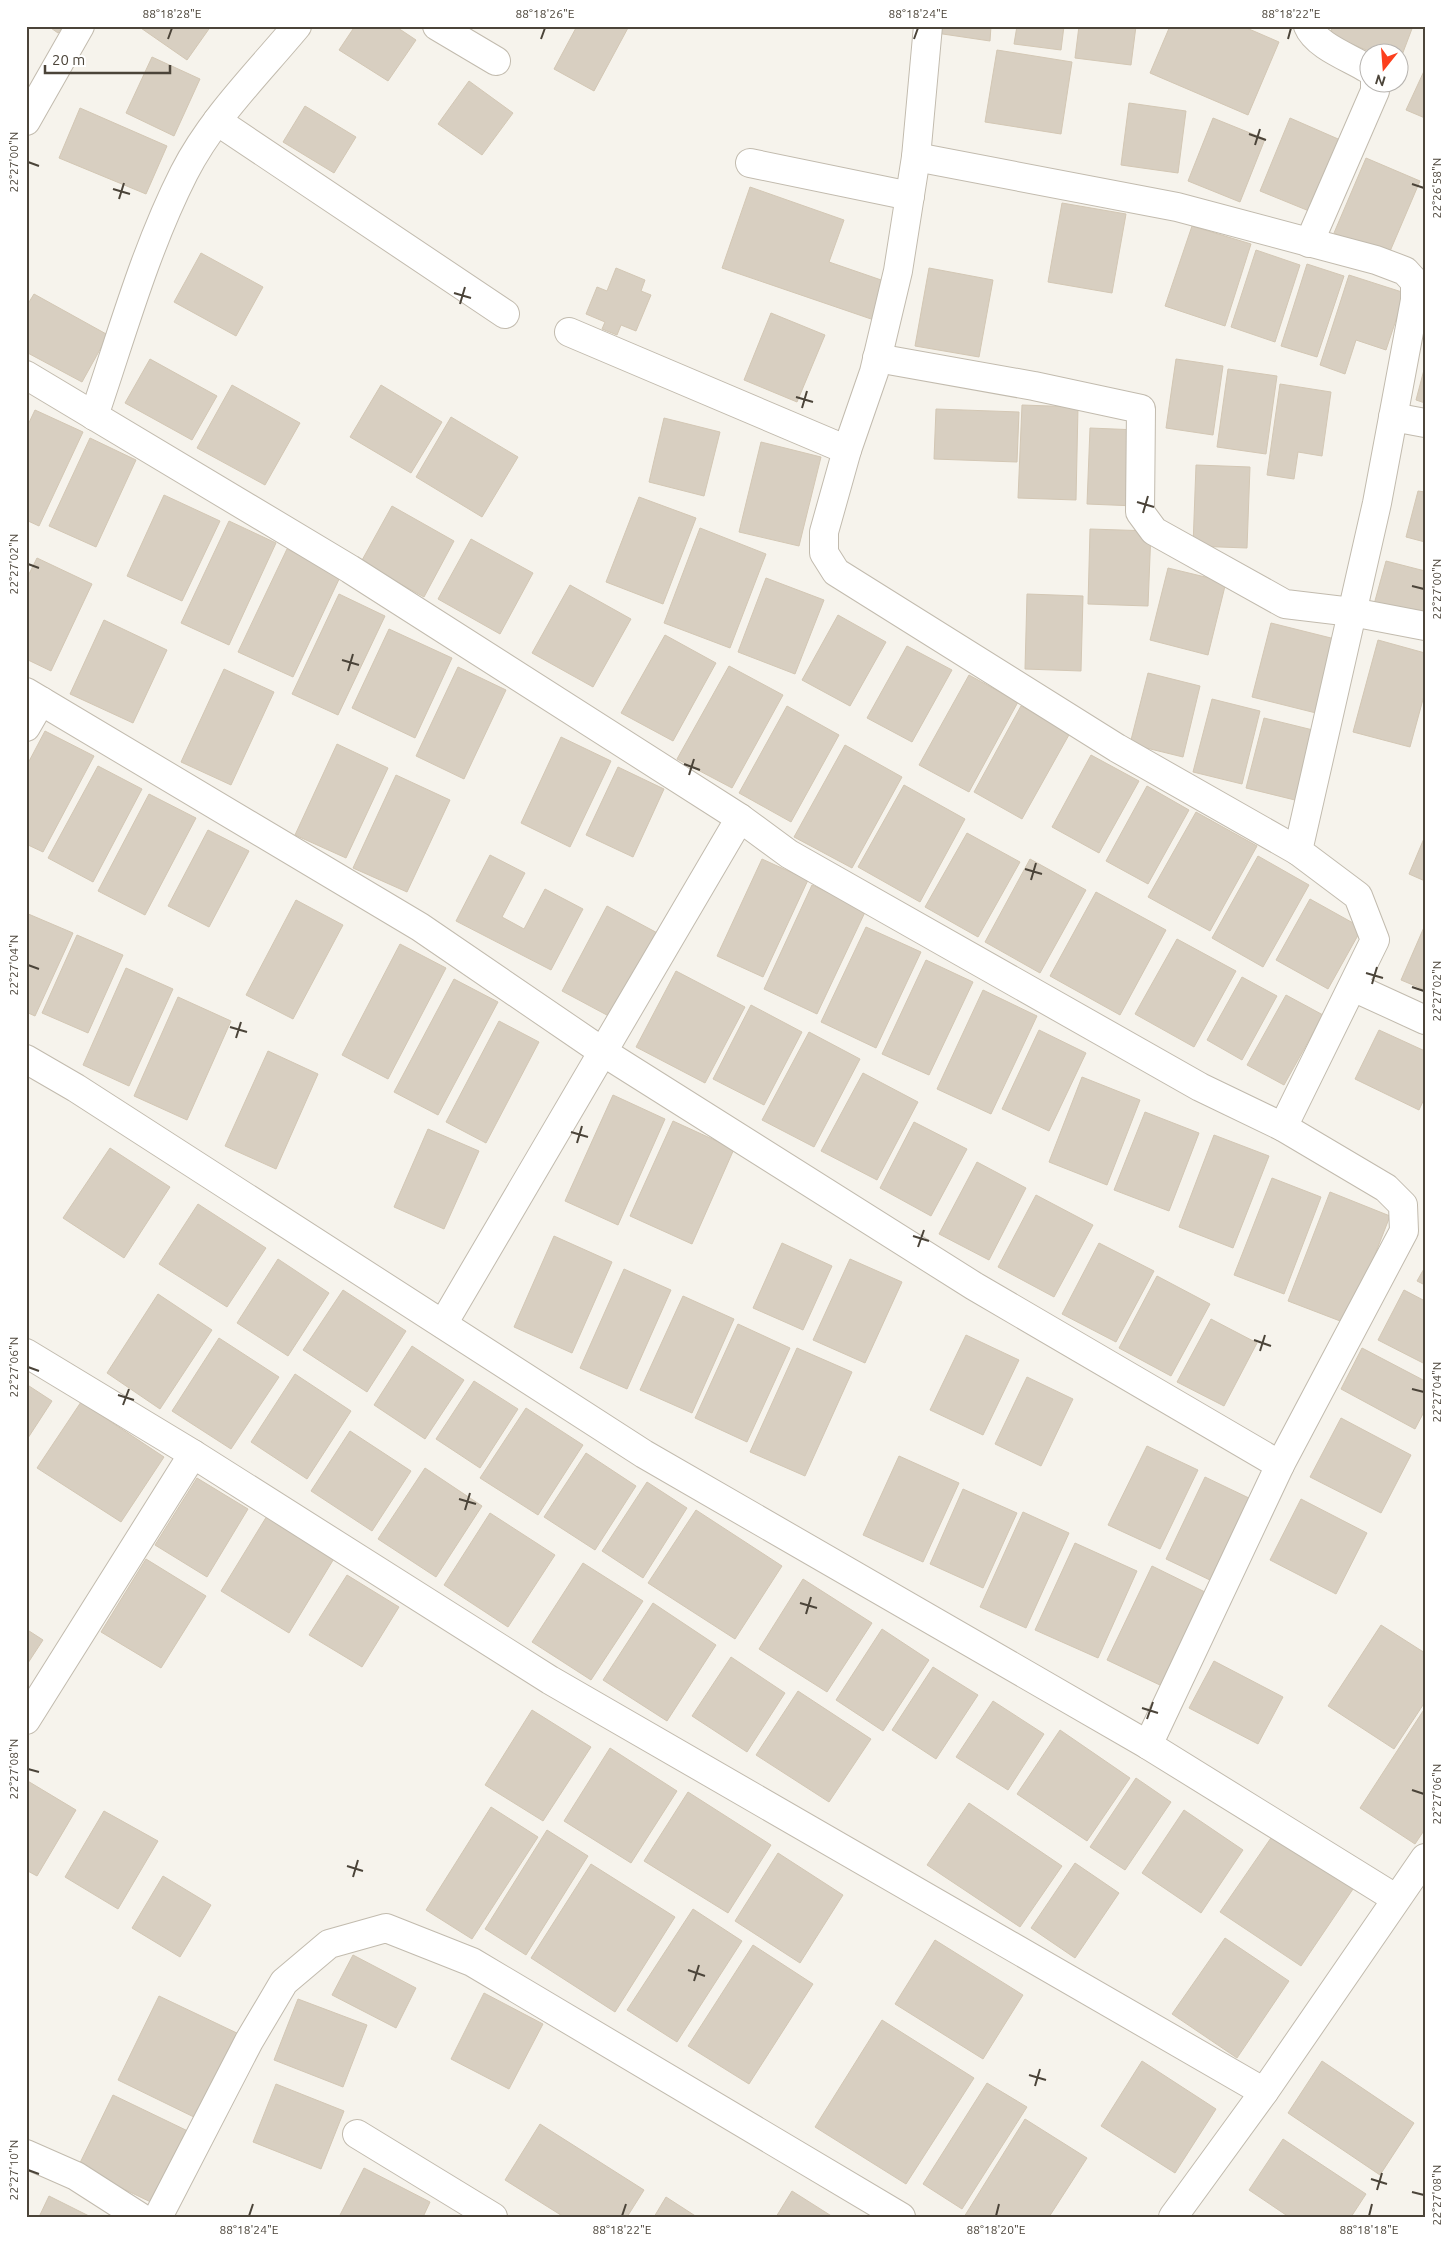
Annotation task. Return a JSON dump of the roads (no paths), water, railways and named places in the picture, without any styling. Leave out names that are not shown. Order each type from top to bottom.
[{"type":"street","points":[[26,121],[80,26]]},
{"type":"street","points":[[94,416],[153,242],[184,172],[217,120],[298,26]]},
{"type":"street","points":[[437,26],[496,61]]},
{"type":"street","points":[[928,26],[916,157],[898,271],[877,358],[847,450],[824,532],[824,553],[836,572],[1117,748],[1298,851],[1358,896],[1375,940],[1283,1127]]},
{"type":"street","points":[[1308,26],[1317,39],[1358,63]]},
{"type":"street","points":[[1310,243],[1375,92]]},
{"type":"street","points":[[217,120],[505,314]]},
{"type":"street","points":[[916,157],[1177,207],[1376,260],[1405,271],[1420,281],[1377,503],[1298,851]]},
{"type":"street","points":[[750,163],[910,196]]},
{"type":"street","points":[[569,332],[847,450]]},
{"type":"street","points":[[877,358],[1034,386],[1141,409],[1140,512],[1154,531],[1285,604],[1352,612],[1425,626]]},
{"type":"street","points":[[26,375],[350,569],[740,818],[789,854],[1174,1073],[1283,1127],[1386,1188],[1403,1205],[1404,1231],[1280,1465],[1148,1745]]},
{"type":"street","points":[[1393,417],[1425,423]]},
{"type":"street","points":[[26,727],[34,696],[420,927],[603,1052],[974,1286],[1280,1465]]},
{"type":"street","points":[[443,1324],[740,818]]},
{"type":"street","points":[[1353,987],[1425,1020]]},
{"type":"street","points":[[26,1059],[76,1088],[644,1454],[1148,1745],[1395,1898]]},
{"type":"street","points":[[26,1353],[193,1454],[550,1680],[1264,2092]]},
{"type":"street","points":[[26,1720],[193,1454]]},
{"type":"street","points":[[1173,2217],[1264,2092],[1395,1898],[1425,1858]]},
{"type":"street","points":[[158,2217],[249,2041],[284,1982],[329,1944],[386,1928],[472,1962],[901,2217]]},
{"type":"street","points":[[357,2134],[493,2217]]},
{"type":"street","points":[[26,2154],[76,2176],[140,2217]]}]
